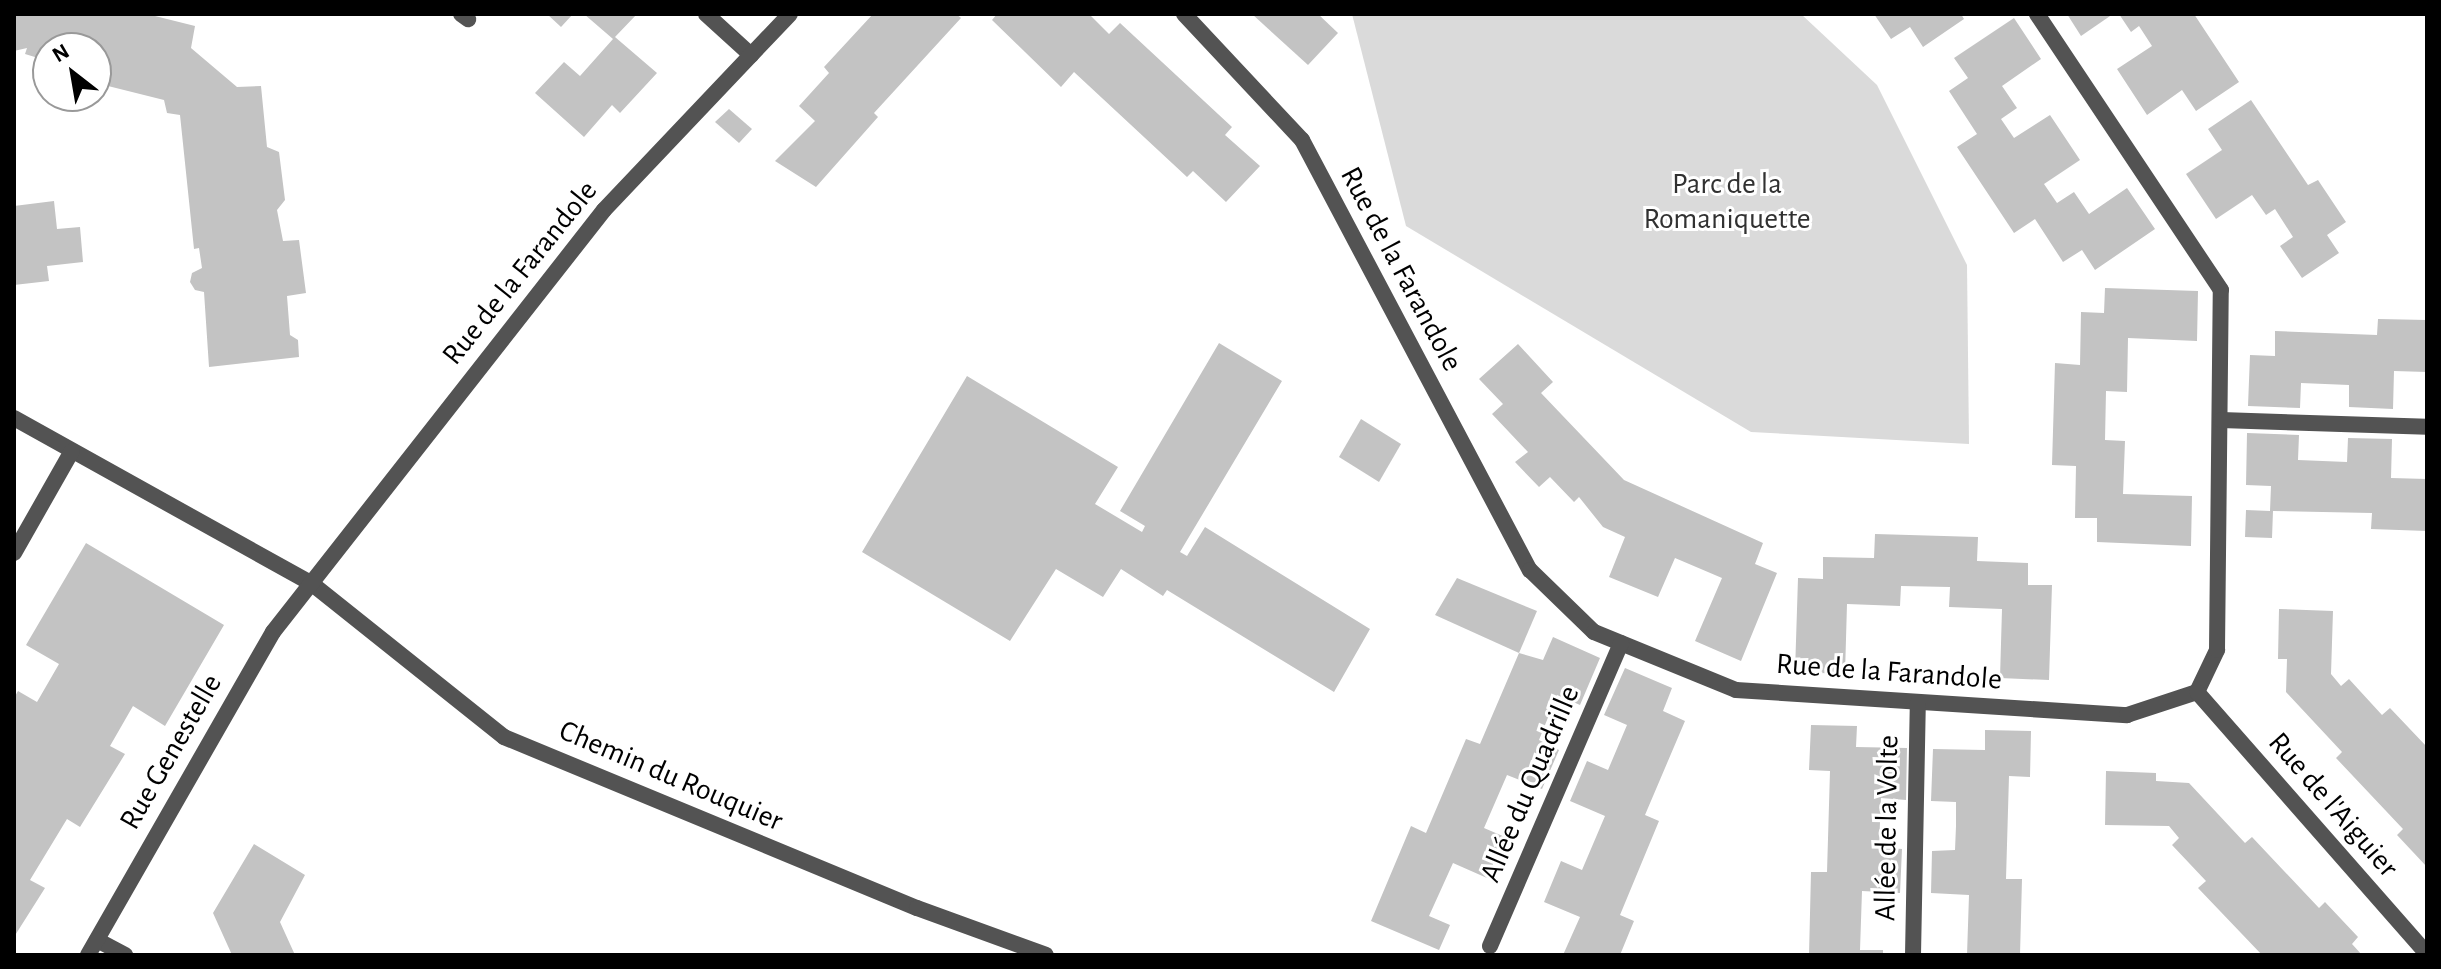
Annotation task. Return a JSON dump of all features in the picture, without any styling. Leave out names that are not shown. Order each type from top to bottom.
[{"type":"street","points":[[706,14],[751,55]]},
{"type":"street","name":"Rue de la Farandole","points":[[311,583],[604,210],[790,14]]},
{"type":"street","name":"Rue de la Farandole","points":[[1184,14],[1302,140],[1530,570],[1594,632],[1736,690],[2127,715],[2197,692]]},
{"type":"street","points":[[2037,14],[2221,290],[2217,650],[2197,692]]},
{"type":"street","name":"Chemin du Rouquier","points":[[14,418],[311,583],[504,737],[917,908],[1046,955]]},
{"type":"street","points":[[2221,420],[2427,427]]},
{"type":"street","points":[[14,553],[72,451]]},
{"type":"street","name":"Rue Genestelle","points":[[88,955],[273,632],[311,583]]},
{"type":"street","name":"Allée du Quadrille","points":[[1490,946],[1621,643]]},
{"type":"street","name":"Rue de l'Aiguier","points":[[2197,692],[2427,954]]},
{"type":"street","name":"Allée de la Volte","points":[[1913,955],[1918,703]]},
{"type":"street","points":[[97,940],[125,955]]},
{"type":"green space","name":"Parc de la Romaniquette","points":[[1352,14],[1801,14],[1877,85],[1967,265],[1969,444],[1751,432],[1406,226]]},
{"type":"building","points":[[14,14],[147,14],[195,26],[191,48],[237,87],[261,86],[267,147],[279,152],[285,200],[277,210],[283,241],[299,240],[306,293],[287,296],[290,335],[298,340],[299,357],[209,367],[204,292],[195,290],[190,282],[192,273],[202,268],[199,248],[194,249],[180,115],[167,113],[164,100],[112,87],[112,32],[32,32],[32,56],[25,54],[27,48],[14,51]]},
{"type":"building","points":[[547,14],[573,14],[561,27]]},
{"type":"building","points":[[584,14],[637,14],[615,37],[657,73],[620,113],[612,105],[584,137],[535,93],[564,62],[580,76],[613,39]]},
{"type":"building","points":[[873,14],[956,14],[961,18],[874,113],[878,117],[816,187],[775,161],[815,121],[799,106],[829,73],[824,67]]},
{"type":"building","points":[[997,14],[1089,14],[1109,34],[1120,23],[1232,127],[1225,135],[1260,166],[1226,202],[1193,171],[1187,177],[1074,72],[1061,87],[992,20]]},
{"type":"building","points":[[1252,14],[1318,14],[1338,33],[1308,65]]},
{"type":"building","points":[[1874,14],[1961,14],[1964,19],[1923,47],[1910,27],[1891,39]]},
{"type":"building","points":[[2067,14],[2113,14],[2081,36]]},
{"type":"building","points":[[2119,14],[2194,14],[2239,82],[2196,111],[2182,90],[2147,115],[2117,69],[2152,46],[2139,26],[2131,32]]},
{"type":"building","points":[[2014,18],[2041,59],[2002,86],[2017,108],[2001,119],[2014,138],[2050,115],[2080,160],[2044,184],[2057,203],[2074,192],[2089,214],[2127,188],[2155,229],[2095,270],[2082,250],[2063,262],[2035,219],[2014,233],[1957,147],[1977,134],[1949,91],[1968,78],[1954,58]]},
{"type":"building","points":[[2251,100],[2308,185],[2318,180],[2346,222],[2327,235],[2339,253],[2302,278],[2280,246],[2293,237],[2275,209],[2266,215],[2252,195],[2216,219],[2186,174],[2222,150],[2208,129]]},
{"type":"building","points":[[729,109],[752,129],[739,143],[715,122]]},
{"type":"building","points":[[54,201],[57,229],[80,227],[83,262],[47,266],[49,281],[14,285],[14,206]]},
{"type":"building","points":[[2105,288],[2198,291],[2197,341],[2128,338],[2127,392],[2106,391],[2105,440],[2125,441],[2123,494],[2192,496],[2191,546],[2097,542],[2097,518],[2075,518],[2076,466],[2052,465],[2055,363],[2080,365],[2081,312],[2104,313]]},
{"type":"building","points":[[2378,319],[2427,320],[2427,372],[2394,371],[2393,409],[2349,407],[2349,385],[2301,383],[2300,408],[2248,406],[2250,355],[2275,356],[2275,331],[2377,335]]},
{"type":"building","points":[[1219,343],[1282,381],[1180,552],[1187,556],[1205,527],[1370,629],[1334,692],[1167,590],[1163,596],[1121,569],[1103,597],[1056,569],[1010,641],[862,552],[967,376],[1118,467],[1095,504],[1142,532],[1145,526],[1120,511]]},
{"type":"building","points":[[1518,344],[1553,382],[1541,393],[1624,480],[1763,543],[1755,564],[1777,573],[1741,661],[1695,641],[1722,578],[1675,558],[1658,597],[1609,577],[1625,537],[1603,527],[1579,497],[1574,502],[1550,477],[1539,487],[1515,462],[1528,452],[1492,414],[1503,404],[1479,379]]},
{"type":"building","points":[[1361,419],[1401,444],[1379,482],[1339,457]]},
{"type":"building","points":[[2247,433],[2299,435],[2298,460],[2347,462],[2348,438],[2392,439],[2391,478],[2427,479],[2427,531],[2371,529],[2372,513],[2273,511],[2272,538],[2245,537],[2246,510],[2270,511],[2271,486],[2246,485]]},
{"type":"building","points":[[1875,534],[1978,537],[1977,561],[2028,563],[2028,585],[2052,585],[2049,680],[2000,678],[2002,609],[1949,607],[1950,587],[1901,586],[1900,606],[1847,604],[1845,674],[1795,672],[1798,578],[1823,579],[1823,557],[1874,558]]},
{"type":"building","points":[[86,543],[224,625],[165,726],[133,706],[110,746],[125,754],[80,827],[67,819],[30,880],[45,888],[14,937],[14,698],[18,691],[37,702],[59,664],[26,645]]},
{"type":"building","points":[[1457,578],[1537,611],[1519,653],[1435,615]]},
{"type":"building","points":[[2279,609],[2333,611],[2331,674],[2341,686],[2349,679],[2382,715],[2390,708],[2427,747],[2427,867],[2397,835],[2403,829],[2336,758],[2342,752],[2286,692],[2287,659],[2278,659]]},
{"type":"building","points":[[1553,637],[1600,658],[1580,705],[1557,695],[1539,740],[1559,750],[1542,789],[1507,775],[1484,828],[1505,837],[1487,878],[1453,863],[1429,916],[1450,925],[1439,950],[1371,921],[1411,826],[1426,833],[1466,739],[1480,744],[1519,653],[1543,660]]},
{"type":"building","points":[[1625,668],[1672,688],[1663,711],[1685,721],[1645,815],[1659,821],[1620,915],[1634,921],[1620,955],[1563,955],[1580,917],[1544,902],[1561,861],[1582,870],[1605,816],[1570,801],[1587,761],[1608,770],[1627,725],[1604,715]]},
{"type":"building","points":[[1811,725],[1857,726],[1856,747],[1907,748],[1906,800],[1881,798],[1879,847],[1902,849],[1900,893],[1862,891],[1860,950],[1883,950],[1883,955],[1809,955],[1811,872],[1827,872],[1830,771],[1809,770]]},
{"type":"building","points":[[1985,730],[2031,731],[2030,777],[2009,776],[2006,879],[2022,879],[2020,955],[1967,955],[1969,895],[1931,893],[1932,851],[1955,850],[1956,826],[1956,802],[1931,801],[1933,749],[1985,750]]},
{"type":"building","points":[[2106,771],[2156,773],[2156,781],[2189,783],[2245,843],[2252,837],[2319,908],[2325,902],[2358,937],[2352,944],[2362,955],[2262,955],[2198,888],[2206,881],[2172,845],[2179,838],[2169,826],[2105,825]]},
{"type":"building","points":[[254,844],[305,875],[280,922],[295,955],[232,955],[213,913]]}]
